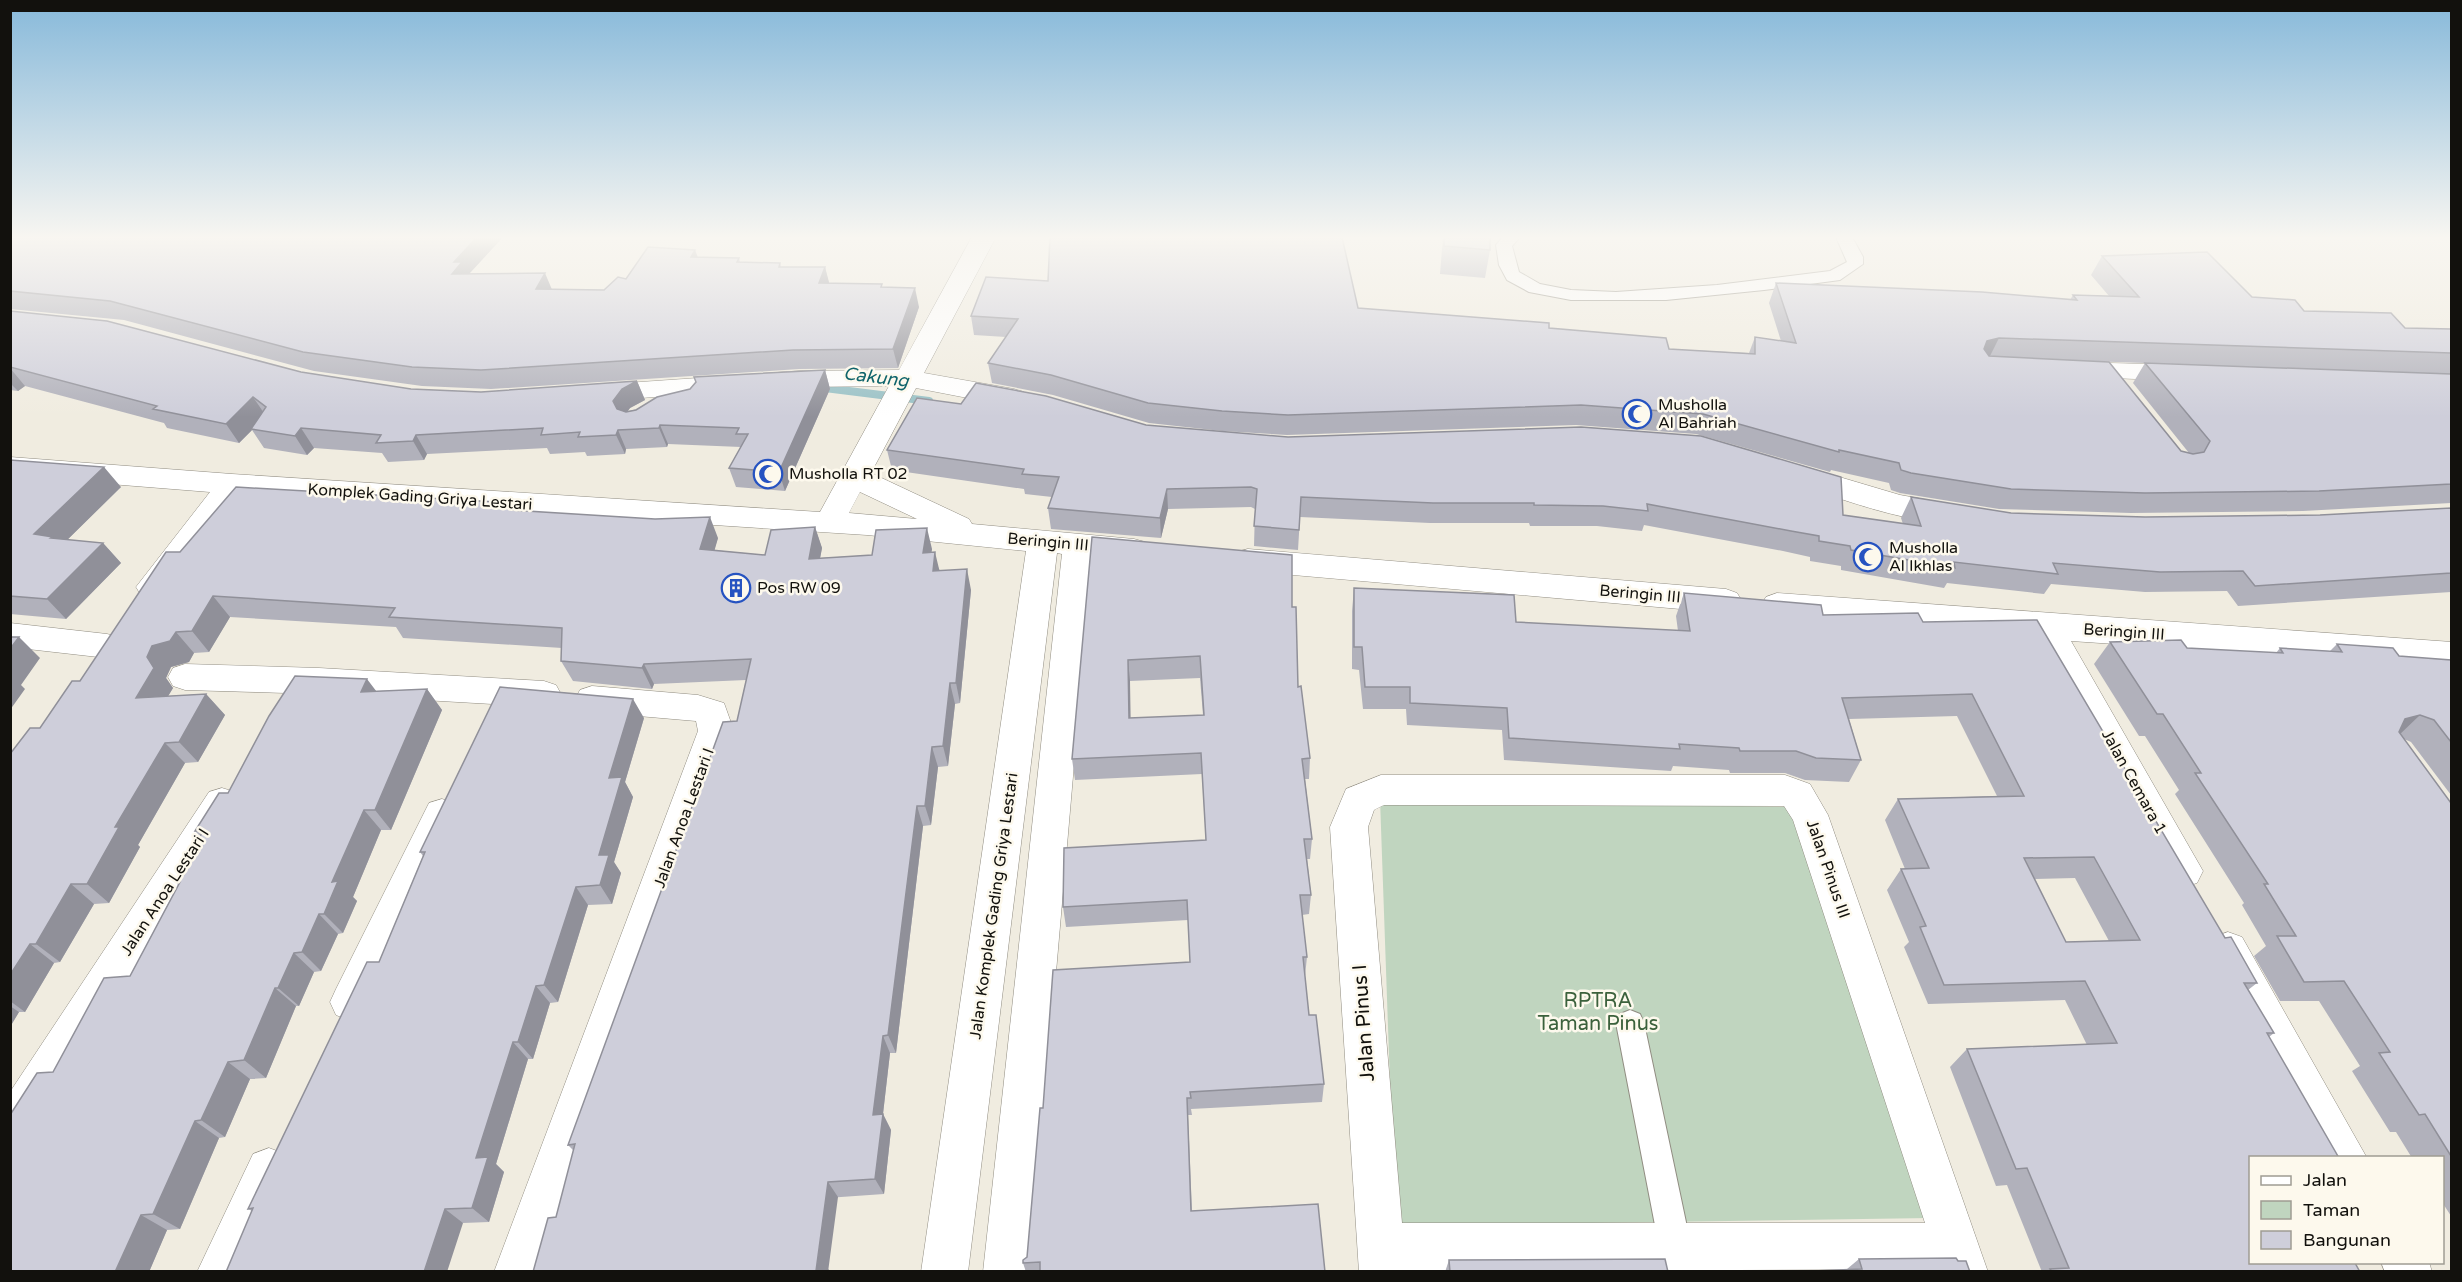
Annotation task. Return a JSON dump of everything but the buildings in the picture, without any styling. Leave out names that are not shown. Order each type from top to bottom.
[{"type":"street","points":[[829,523],[952,297]]},
{"type":"street","points":[[2045,370],[2205,374]]},
{"type":"street","points":[[2105,371],[2127,399]]},
{"type":"street","points":[[573,395],[799,379],[1042,404]]},
{"type":"street","points":[[641,414],[665,404],[698,398],[765,392],[901,390]]},
{"type":"street","name":"Komplek Gading Griya Lestari","points":[[10,466],[232,484],[829,523]]},
{"type":"street","points":[[1778,469],[1899,505],[1977,517]]},
{"type":"street","points":[[853,477],[979,536]]},
{"type":"street","points":[[87,673],[232,484]]},
{"type":"street","name":"Beringin III","points":[[829,523],[1161,552]]},
{"type":"street","points":[[1006,1272],[1061,543]]},
{"type":"street","name":"Jalan Komplek Gading Griya Lestari","points":[[944,1272],[1061,543]]},
{"type":"street","name":"Beringin III","points":[[1220,557],[2047,627],[2451,655]]},
{"type":"street","name":"Jalan Cemara 1","points":[[2047,627],[2344,1156]]},
{"type":"street","points":[[10,635],[107,646]]},
{"type":"street","name":"Jalan Anoa Lestari I","points":[[185,677],[292,696],[494,707],[698,708],[712,713],[716,731],[516,1272]]},
{"type":"street","name":"Jalan Anoa Lestari I","points":[[10,1132],[243,771]]},
{"type":"street","points":[[335,1035],[460,776]]},
{"type":"street","name":"Jalan Pinus III","points":[[1381,789],[1785,790],[1797,795],[1810,815],[1960,1259]]},
{"type":"street","name":"Jalan Pinus I","points":[[1381,789],[1359,800],[1350,827],[1382,1259]]},
{"type":"street","points":[[220,1272],[283,1142]]},
{"type":"street","points":[[1382,1259],[1960,1259]]},
{"type":"lane","points":[[1630,1023],[1678,1259]]},
{"type":"green space","name":"RPTRA Taman Pinus","points":[[1380,799],[1795,807],[1931,1218],[1395,1226]]},
{"type":"waterway","name":"Cakung","points":[[817,387],[929,401]]},
{"type":"place","name":"Musholla Al Bahriah","points":[[1637,414]]},
{"type":"place","name":"Musholla RT 02","points":[[768,474]]},
{"type":"place","name":"Musholla Al Ikhlas","points":[[1868,557]]},
{"type":"place","name":"Pos RW 09","points":[[736,588]]}]
